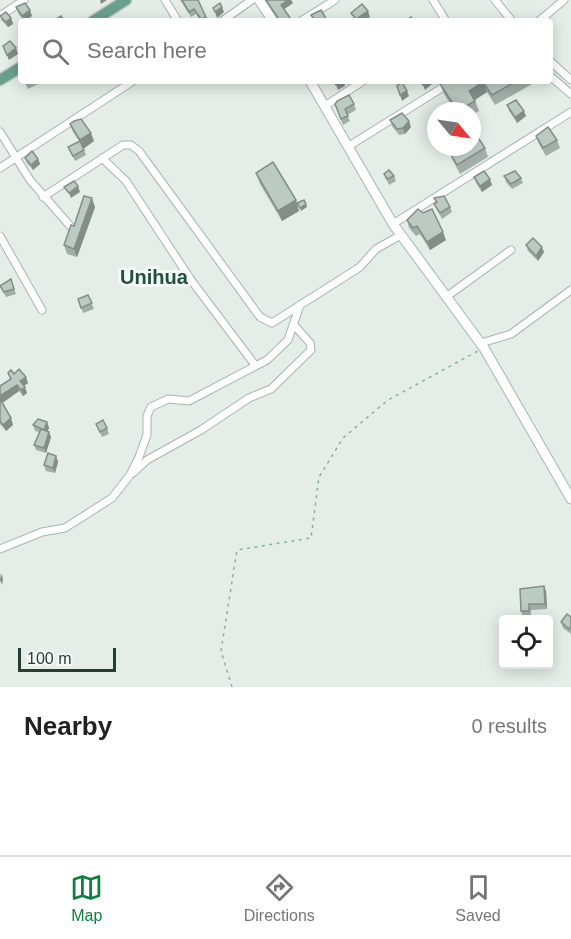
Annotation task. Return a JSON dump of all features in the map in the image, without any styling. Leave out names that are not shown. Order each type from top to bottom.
[{"type":"main road","points":[[98,18],[126,0]]},
{"type":"main road","points":[[0,80],[18,69]]},
{"type":"street","points":[[0,16],[24,0]]},
{"type":"street","points":[[165,0],[176,18]]},
{"type":"street","points":[[306,18],[335,0]]},
{"type":"street","points":[[433,0],[444,18]]},
{"type":"street","points":[[495,0],[510,18]]},
{"type":"street","points":[[543,18],[564,0]]},
{"type":"street","points":[[228,18],[259,1],[271,18]]},
{"type":"street","points":[[553,64],[571,80]]},
{"type":"street","points":[[553,79],[571,94]]},
{"type":"street","points":[[0,168],[128,84]]},
{"type":"street","points":[[312,84],[393,224],[482,345],[571,499]]},
{"type":"street","points":[[325,106],[358,84]]},
{"type":"street","points":[[349,146],[448,84]]},
{"type":"street","points":[[393,224],[571,112]]},
{"type":"street","points":[[0,132],[43,197],[71,226]]},
{"type":"street","points":[[43,197],[123,145],[131,145],[139,151],[264,321],[277,322],[364,264],[375,249],[401,235]]},
{"type":"street","points":[[102,158],[126,181],[191,280],[255,365]]},
{"type":"street","points":[[0,236],[42,310]]},
{"type":"street","points":[[446,297],[512,250]]},
{"type":"street","points":[[482,345],[511,334],[571,290]]},
{"type":"street","points":[[130,476],[147,435],[147,416],[152,407],[168,399],[189,401],[267,360],[282,347],[294,325],[300,305]]},
{"type":"street","points":[[0,549],[42,532],[59,530],[71,524],[112,498],[147,460],[281,381],[310,350],[310,343],[294,325]]},
{"type":"path","points":[[232,687],[221,651],[237,550],[311,538],[319,477],[343,438],[388,400],[482,345]]},
{"type":"building","points":[[182,0],[198,0],[206,17],[200,18],[194,9],[189,12]]},
{"type":"building","points":[[266,0],[288,0],[281,5],[290,18],[278,18]]},
{"type":"building","points":[[25,3],[30,10],[22,16],[16,7]]},
{"type":"building","points":[[220,3],[222,7],[215,12],[213,8]]},
{"type":"building","points":[[362,4],[368,11],[358,18],[351,13]]},
{"type":"building","points":[[321,10],[326,18],[313,18],[311,15]]},
{"type":"building","points":[[6,12],[11,18],[6,22],[0,16]]},
{"type":"building","points":[[10,41],[16,48],[7,55],[3,46]]},
{"type":"building","points":[[403,84],[407,91],[400,95],[397,86]]},
{"type":"building","points":[[440,84],[480,84],[469,91],[475,101],[452,102]]},
{"type":"building","points":[[484,84],[511,84],[492,95]]},
{"type":"building","points":[[349,95],[354,104],[345,109],[348,116],[341,119],[335,104]]},
{"type":"building","points":[[516,100],[524,111],[515,117],[507,105]]},
{"type":"building","points":[[402,113],[409,121],[403,128],[397,129],[390,120]]},
{"type":"building","points":[[81,119],[91,133],[80,140],[70,124]]},
{"type":"building","points":[[548,127],[557,140],[543,148],[536,136]]},
{"type":"building","points":[[80,141],[84,150],[73,156],[68,147]]},
{"type":"building","points":[[32,151],[38,159],[31,165],[25,158]]},
{"type":"building","points":[[452,156],[472,156],[457,165]]},
{"type":"building","points":[[273,162],[296,200],[278,211],[256,173]]},
{"type":"building","points":[[389,170],[394,176],[387,179],[384,174]]},
{"type":"building","points":[[484,171],[490,179],[480,186],[474,177]]},
{"type":"building","points":[[515,171],[521,178],[511,184],[504,176]]},
{"type":"building","points":[[74,181],[78,186],[69,193],[64,187]]},
{"type":"building","points":[[84,196],[92,198],[74,249],[64,245],[71,225],[74,226]]},
{"type":"building","points":[[444,196],[450,207],[440,213],[434,204],[437,202],[434,198]]},
{"type":"building","points":[[304,200],[306,204],[300,208],[297,203]]},
{"type":"building","points":[[418,209],[423,213],[432,209],[443,232],[427,242],[417,226],[413,228],[407,220]]},
{"type":"building","points":[[533,238],[542,247],[536,256],[526,245]]},
{"type":"building","points":[[11,279],[14,289],[4,292],[0,286]]},
{"type":"building","points":[[88,295],[92,303],[81,308],[78,299]]},
{"type":"building","points":[[19,369],[26,377],[20,381],[25,387],[21,390],[17,385],[0,396],[0,386],[11,379],[8,373],[11,370],[14,374]]},
{"type":"building","points":[[0,399],[11,418],[3,425],[0,421]]},
{"type":"building","points":[[38,419],[47,422],[44,430],[33,425]]},
{"type":"building","points":[[103,420],[107,428],[100,432],[96,424]]},
{"type":"building","points":[[41,429],[49,432],[44,448],[34,445]]},
{"type":"building","points":[[48,453],[56,456],[53,468],[44,465]]},
{"type":"building","points":[[544,586],[545,604],[529,604],[529,611],[521,611],[520,589]]},
{"type":"building","points":[[567,614],[571,617],[569,629],[561,622]]},
{"type":"district","name":"Unihua","points":[[154,277]]}]
